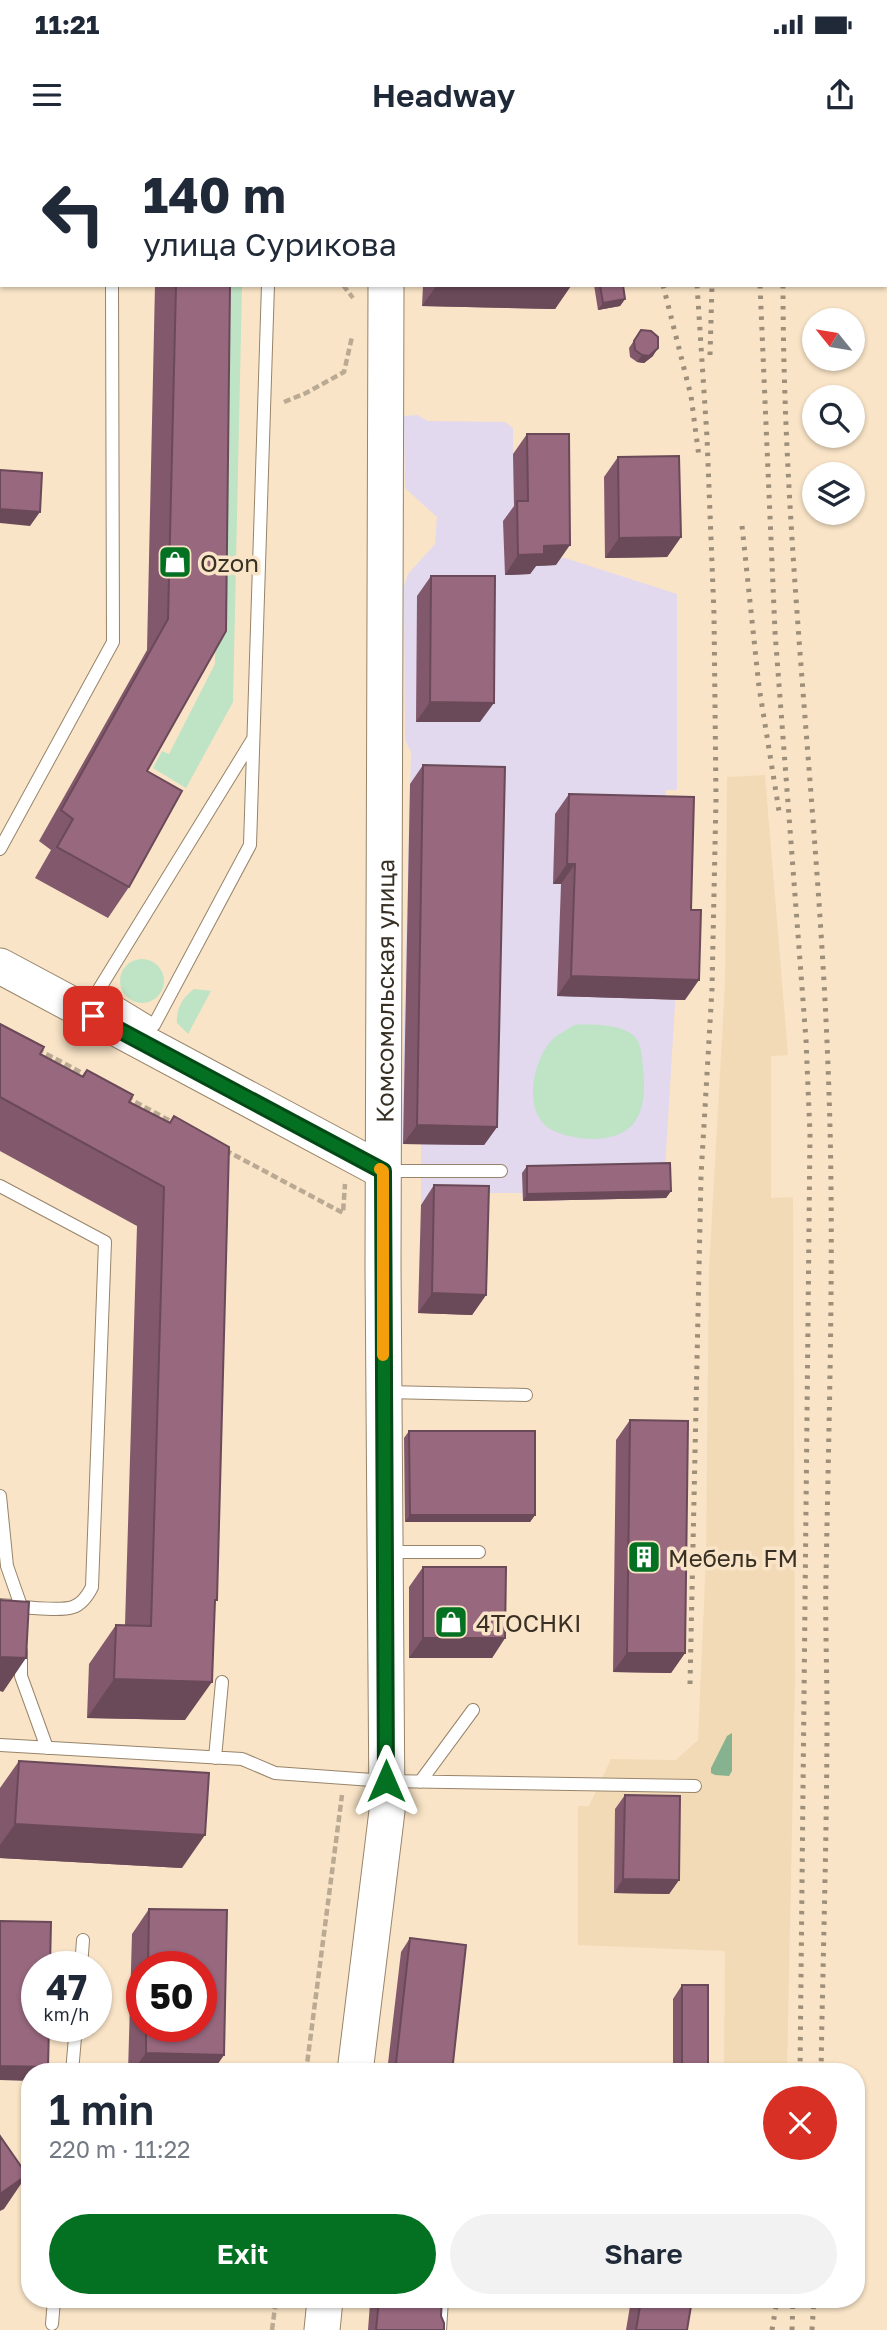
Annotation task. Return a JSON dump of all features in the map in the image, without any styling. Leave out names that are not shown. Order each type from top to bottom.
[{"type":"main road","name":"Комсомольская улица","points":[[356,2063],[387,1811],[383,1171],[386,287]]},
{"type":"main road","points":[[0,966],[383,1171]]},
{"type":"main road","points":[[322,2330],[324,2308]]},
{"type":"lane","points":[[0,849],[113,642],[112,287]]},
{"type":"lane","points":[[253,739],[98,992],[154,1025],[250,845],[268,287]]},
{"type":"lane","points":[[383,1171],[501,1171]]},
{"type":"lane","points":[[0,1185],[105,1242],[92,1587],[82,1601],[73,1607],[0,1605]]},
{"type":"lane","points":[[384,1392],[526,1395]]},
{"type":"lane","points":[[0,1496],[7,1566],[21,1606],[21,1620]]},
{"type":"lane","points":[[384,1552],[479,1552]]},
{"type":"lane","points":[[21,1634],[21,1676],[47,1748]]},
{"type":"lane","points":[[215,1758],[222,1682]]},
{"type":"lane","points":[[420,1782],[473,1710]]},
{"type":"lane","points":[[0,1745],[242,1759],[275,1773],[344,1779],[695,1786]]},
{"type":"lane","points":[[82,1951],[83,1940]]},
{"type":"lane","points":[[73,2063],[75,2042]]},
{"type":"lane","points":[[52,2324],[53,2308]]},
{"type":"lane","points":[[440,2330],[441,2308]]},
{"type":"path","points":[[264,410],[306,393],[344,372],[353,336]]},
{"type":"path","points":[[37,1049],[98,1082]]},
{"type":"path","points":[[122,1095],[184,1128]]},
{"type":"path","points":[[220,1147],[343,1213],[347,1152]]},
{"type":"path","points":[[307,2063],[344,1779]]},
{"type":"path","points":[[272,2330],[275,2308]]},
{"type":"shaded area","points":[[417,415],[428,421],[505,422],[513,428],[513,454],[556,558],[565,558],[677,594],[677,790],[666,790],[664,889],[677,937],[665,1170],[666,1198],[523,1201],[522,1193],[478,1193],[421,1205],[421,1144],[401,1144],[411,752],[405,740],[404,587],[408,574],[435,544],[437,517],[405,488],[404,416]]},
{"type":"shaded area","points":[[765,775],[788,1055],[771,1056],[771,1198],[793,1197],[795,1682],[787,2063],[724,2063],[725,1951],[578,1945],[578,1806],[589,1806],[611,1759],[676,1760],[698,1740],[706,1557],[709,1269],[725,984],[727,777]]},
{"type":"green space","points":[[224,287],[242,287],[233,702],[186,788],[153,768],[162,751],[169,754],[215,664]]},
{"type":"green space","points":[[142,959],[151,960],[158,965],[163,972],[163,990],[158,997],[151,1002],[142,1003],[133,1002],[126,997],[121,990],[120,981],[121,972],[126,965],[133,960]]},
{"type":"green space","points":[[194,989],[211,991],[188,1034],[177,1023],[178,1013],[183,1000]]},
{"type":"green space","points":[[574,1025],[616,1027],[631,1033],[638,1041],[642,1057],[644,1096],[637,1118],[631,1127],[622,1133],[594,1139],[578,1138],[552,1130],[543,1123],[537,1113],[533,1087],[539,1061],[552,1040]]},
{"type":"green space","points":[[732,1733],[732,1771],[729,1776],[715,1775],[711,1773],[711,1768],[727,1736]]},
{"type":"building","points":[[176,287],[230,287],[226,631],[147,771],[182,791],[129,887],[57,847],[73,819],[61,810],[168,619]]},
{"type":"building","points":[[600,287],[623,287],[625,299],[603,303]]},
{"type":"building","points":[[641,330],[651,331],[658,337],[658,348],[649,356],[635,350],[634,341]]},
{"type":"building","points":[[527,434],[569,434],[570,545],[544,546],[544,554],[518,555],[517,501],[528,501]]},
{"type":"building","points":[[679,456],[681,537],[619,538],[618,457]]},
{"type":"building","points":[[0,470],[42,473],[40,512],[0,509]]},
{"type":"building","points":[[431,576],[495,576],[494,703],[430,702]]},
{"type":"building","points":[[423,765],[505,767],[497,1127],[417,1125]]},
{"type":"building","points":[[569,794],[694,797],[691,910],[701,910],[699,980],[571,976],[575,864],[567,864]]},
{"type":"building","points":[[0,1024],[44,1047],[40,1054],[83,1077],[87,1070],[133,1095],[129,1102],[170,1123],[174,1116],[229,1147],[217,1600],[212,1682],[114,1679],[116,1625],[151,1626],[164,1187],[0,1097]]},
{"type":"building","points":[[670,1163],[671,1191],[527,1194],[527,1166]]},
{"type":"building","points":[[434,1185],[489,1186],[486,1295],[432,1293]]},
{"type":"building","name":"Мебель FM","points":[[630,1420],[688,1421],[685,1653],[627,1653]]},
{"type":"building","points":[[409,1431],[535,1431],[535,1515],[410,1515]]},
{"type":"building","points":[[423,1567],[506,1567],[505,1638],[423,1638]]},
{"type":"building","points":[[0,1600],[29,1602],[26,1658],[0,1657]]},
{"type":"building","points":[[19,1761],[209,1773],[205,1835],[15,1824]]},
{"type":"building","points":[[625,1795],[680,1796],[679,1880],[623,1879]]},
{"type":"building","points":[[149,1909],[227,1910],[224,2055],[146,2053],[146,2042],[217,2042],[217,1951],[148,1951]]},
{"type":"building","points":[[0,1921],[51,1922],[50,1951],[21,1951],[21,2042],[49,2042],[48,2063],[21,2063],[21,2066],[0,2066]]},
{"type":"building","points":[[410,1938],[466,1945],[453,2063],[396,2063]]},
{"type":"building","points":[[682,1985],[708,1985],[708,2063],[682,2063]]},
{"type":"building","points":[[0,2136],[21,2166],[21,2179],[0,2194]]},
{"type":"building","points":[[378,2308],[442,2308],[444,2330],[376,2330]]},
{"type":"building","points":[[640,2308],[691,2308],[687,2330],[636,2330]]},
{"type":"railway","points":[[664,287],[691,396],[699,457]]},
{"type":"railway","points":[[690,1684],[701,1176],[712,989],[716,798],[714,614],[707,437],[697,287]]},
{"type":"railway","points":[[710,355],[712,287]]},
{"type":"railway","points":[[760,287],[775,632],[806,1040],[810,1134],[800,2063]]},
{"type":"railway","points":[[783,287],[789,480],[817,871],[830,1130],[827,1758],[821,2063]]},
{"type":"railway","points":[[742,526],[759,687],[779,811]]},
{"type":"railway","points":[[772,2330],[776,2308]]},
{"type":"railway","points":[[792,2330],[793,2308]]},
{"type":"railway","points":[[812,2330],[813,2308]]},
{"type":"slow traffic","points":[[380,1169],[383,1171],[383,1355]]},
{"type":"place","name":"Ozon","points":[[175,562]]},
{"type":"place","name":"Мебель FM","points":[[644,1557]]},
{"type":"place","name":"4TOCHKI","points":[[451,1622]]},
{"type":"route","points":[[93,1016],[383,1171],[386,1781]]}]
